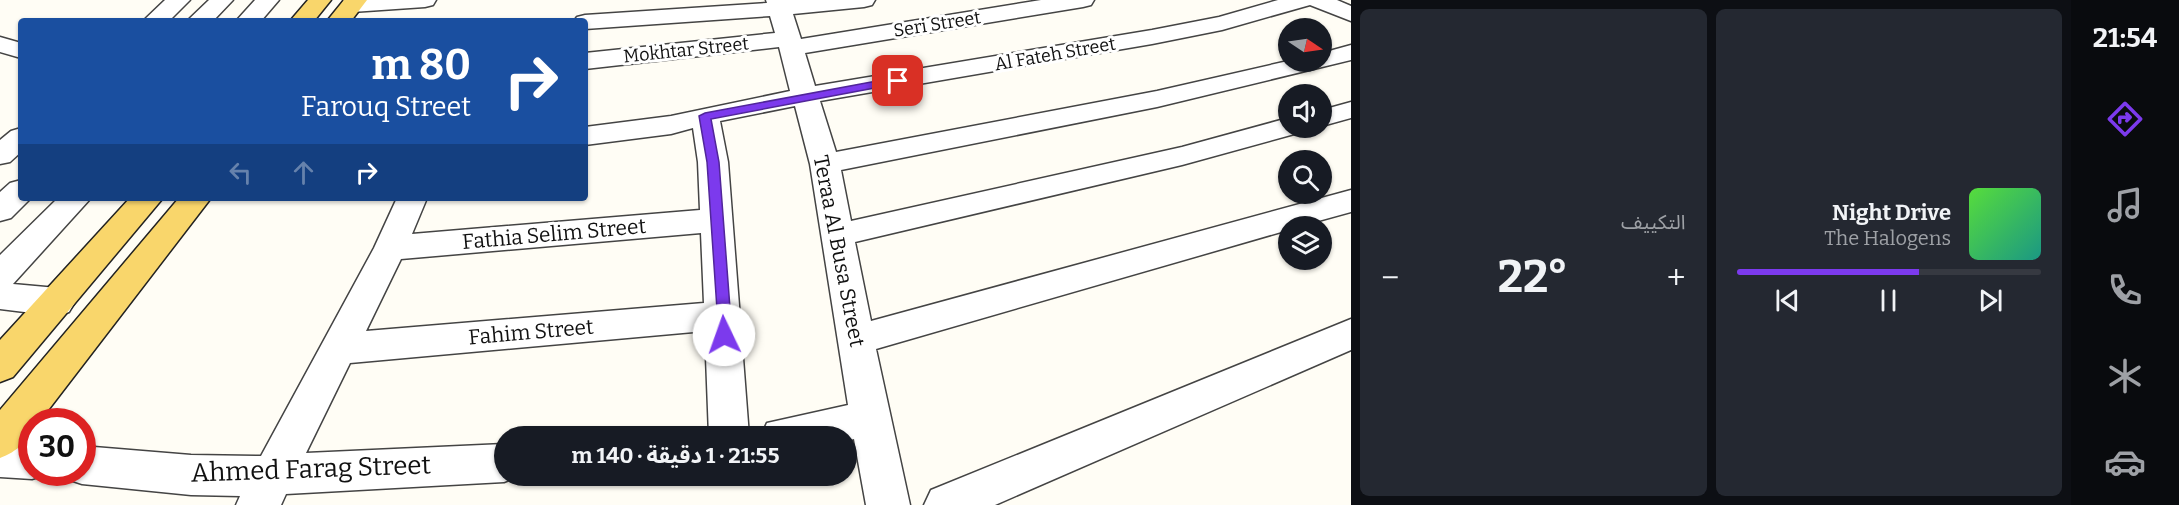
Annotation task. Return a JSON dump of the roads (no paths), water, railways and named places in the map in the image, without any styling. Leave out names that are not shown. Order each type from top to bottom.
[{"type":"main road","points":[[305,18],[320,0]]},
{"type":"main road","points":[[0,366],[144,201]]},
{"type":"main road","points":[[0,440],[194,201]]},
{"type":"street","points":[[149,0],[177,2]]},
{"type":"street","points":[[203,18],[222,0]]},
{"type":"street","points":[[251,18],[268,0]]},
{"type":"street","points":[[349,9],[425,0]]},
{"type":"street","points":[[588,22],[784,24],[864,0]]},
{"type":"street","name":"Seri Street","points":[[784,24],[1083,0]]},
{"type":"street","name":"Al Fateh Street","points":[[588,136],[671,125],[805,96],[1188,30],[1303,0]]},
{"type":"street","points":[[1317,0],[1351,14]]},
{"type":"street","points":[[158,18],[177,2]]},
{"type":"street","name":"Mokhtar Street","points":[[588,60],[784,24]]},
{"type":"street","name":"Teraa Al Busa Street","points":[[784,24],[825,164],[870,418],[888,505]]},
{"type":"street","points":[[0,44],[18,50]]},
{"type":"street","points":[[1332,58],[1351,52]]},
{"type":"street","points":[[825,164],[1157,99],[1278,71]]},
{"type":"street","points":[[1332,115],[1351,110]]},
{"type":"street","points":[[705,116],[711,146],[717,220],[729,426]]},
{"type":"street","points":[[838,236],[1182,156],[1278,130]]},
{"type":"street","points":[[0,175],[18,176]]},
{"type":"street","points":[[0,210],[18,193]]},
{"type":"street","points":[[0,276],[73,201]]},
{"type":"street","points":[[265,490],[390,248],[411,201]]},
{"type":"street","points":[[856,340],[1351,201]]},
{"type":"street","name":"Fathia Selim Street","points":[[390,248],[717,220]]},
{"type":"street","points":[[0,296],[57,302]]},
{"type":"street","name":"Fahim Street","points":[[338,350],[723,315]]},
{"type":"street","points":[[946,505],[1351,334]]},
{"type":"street","points":[[831,426],[870,418]]},
{"type":"street","points":[[0,458],[18,459]]},
{"type":"street","name":"Ahmed Farag Street","points":[[96,466],[191,475],[265,490],[494,464]]}]
